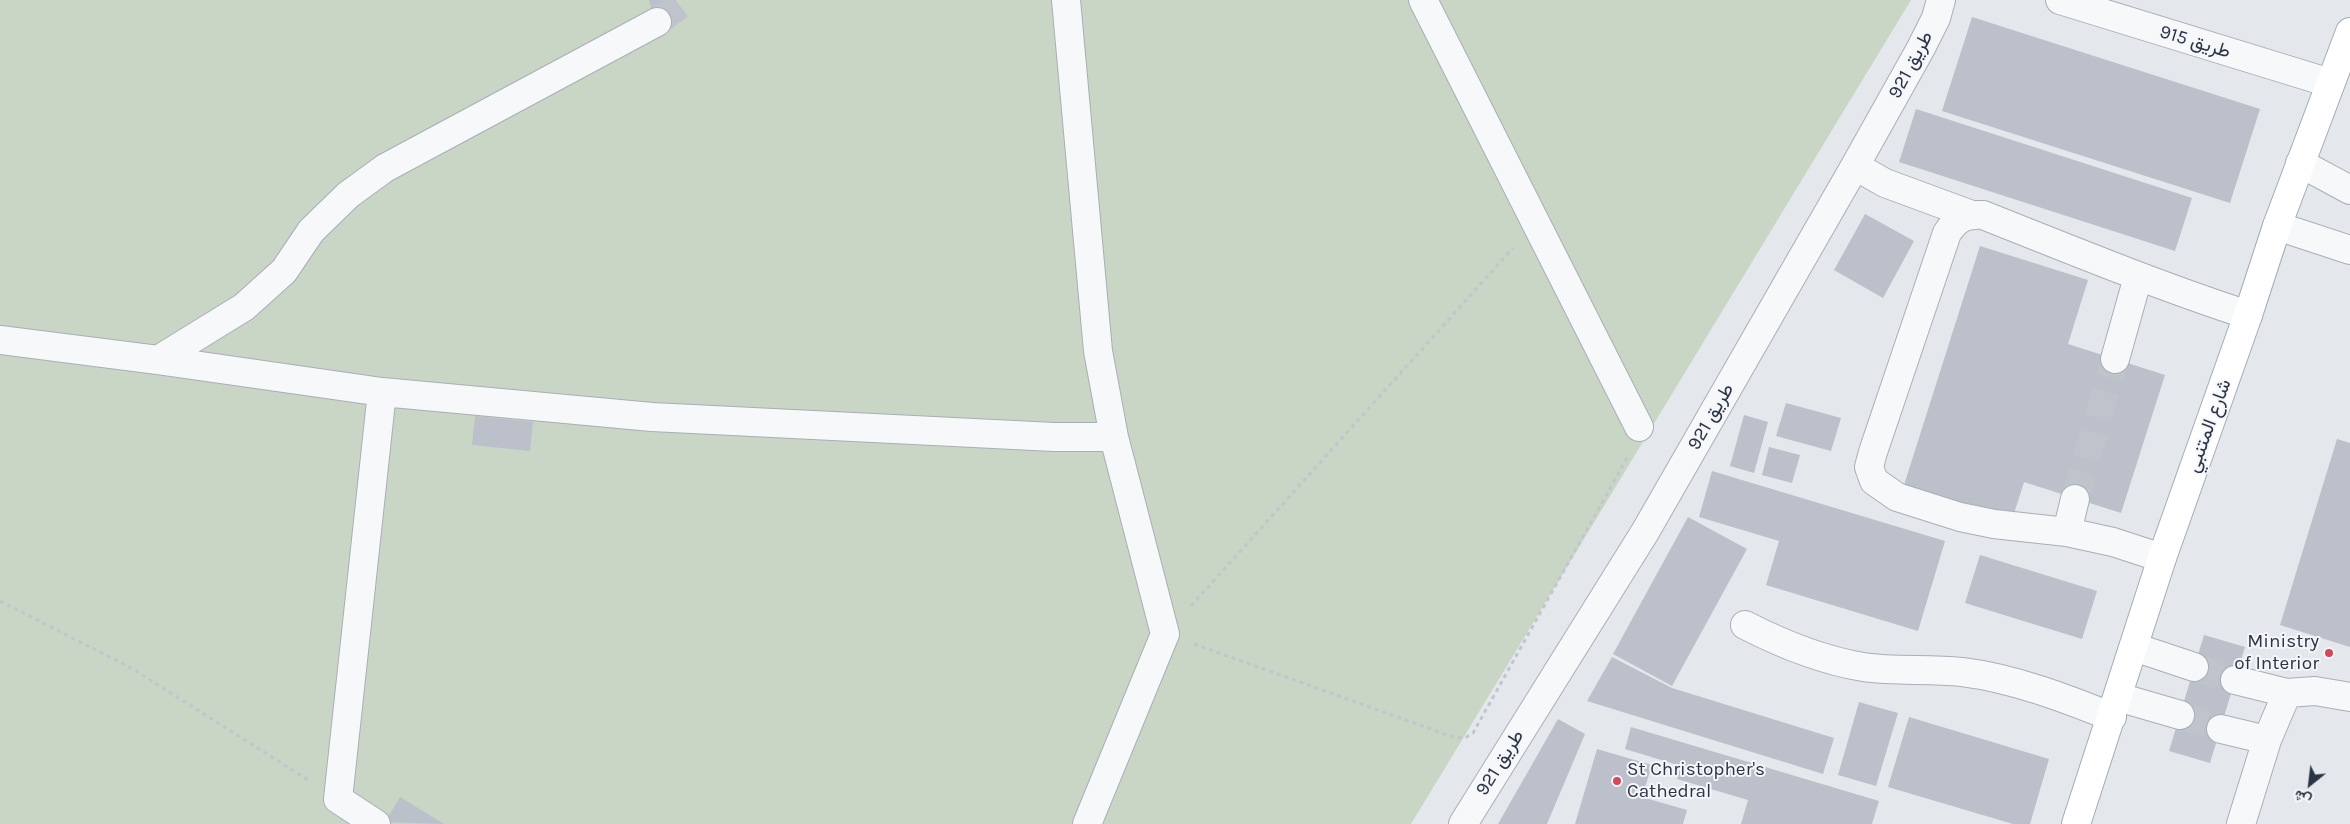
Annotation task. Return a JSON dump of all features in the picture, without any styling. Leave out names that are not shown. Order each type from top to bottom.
[{"type":"main road","name":"شارع المتنبي","points":[[2076,824],[2162,558],[2248,315],[2277,226],[2350,32]]},
{"type":"street","points":[[1066,0],[1098,350],[1114,437],[1165,634],[1087,824]]},
{"type":"street","points":[[1423,0],[1537,222],[1639,427]]},
{"type":"street","name":"طريق 921","points":[[1463,824],[1645,532],[1921,48],[1936,18],[1942,0]]},
{"type":"street","name":"طريق 915","points":[[2060,0],[2330,84]]},
{"type":"street","points":[[158,360],[244,307],[284,271],[311,231],[348,195],[385,168],[657,22]]},
{"type":"street","points":[[2300,163],[2350,190]]},
{"type":"street","points":[[1855,166],[1885,183],[1969,214],[1984,215],[2138,277],[2222,308],[2248,315]]},
{"type":"street","points":[[1969,214],[1955,220],[1947,233],[1869,467],[1874,481],[1897,498],[1968,519],[2067,532],[2113,542],[2162,558]]},
{"type":"street","points":[[2277,226],[2350,250]]},
{"type":"street","points":[[2115,359],[2138,277]]},
{"type":"street","points":[[0,340],[382,392],[652,417],[1054,437],[1114,437]]},
{"type":"street","points":[[376,824],[338,799],[382,392]]},
{"type":"street","points":[[2067,532],[2075,499]]},
{"type":"street","points":[[1745,625],[1782,644],[1822,658],[1863,666],[1962,672],[1991,677],[2071,702],[2180,715]]},
{"type":"street","points":[[2134,647],[2194,668]]},
{"type":"street","points":[[2235,680],[2287,693],[2315,691],[2350,697]]},
{"type":"street","points":[[2241,824],[2267,740],[2287,693]]},
{"type":"street","points":[[2221,729],[2267,740]]},
{"type":"path","points":[[1537,222],[1165,634],[1453,737],[1465,738],[1474,733],[1636,442],[1639,427]]},
{"type":"path","points":[[0,601],[133,669],[338,799]]},
{"type":"green space","points":[[0,0],[1911,0],[1411,824],[0,824]]},
{"type":"building","points":[[649,0],[667,0],[652,11]]},
{"type":"building","points":[[1972,17],[2260,109],[2230,203],[1942,111]]},
{"type":"building","points":[[1916,109],[2192,198],[2175,251],[1899,162]]},
{"type":"building","points":[[1865,214],[1914,241],[1883,298],[1834,270]]},
{"type":"building","points":[[1980,246],[2088,280],[2068,344],[2165,375],[2121,513],[2024,482],[2012,520],[1904,485]]},
{"type":"building","points":[[1786,403],[1841,418],[1831,451],[1776,436]]},
{"type":"building","points":[[1744,415],[1768,422],[1754,473],[1730,466]]},
{"type":"building","points":[[475,416],[533,422],[530,451],[472,445]]},
{"type":"building","points":[[2337,439],[2350,443],[2350,647],[2280,625]]},
{"type":"building","points":[[1769,447],[1800,455],[1792,483],[1762,475]]},
{"type":"building","points":[[1712,471],[1945,541],[1918,631],[1766,585],[1779,541],[1699,517]]},
{"type":"building","points":[[1688,517],[1747,549],[1672,686],[1613,654]]},
{"type":"building","points":[[1980,555],[2097,591],[2082,639],[1965,603]]},
{"type":"building","points":[[2204,635],[2245,647],[2210,763],[2169,751]]},
{"type":"building","points":[[1612,657],[1672,688],[1834,738],[1823,774],[1587,701]]},
{"type":"building","points":[[1859,702],[1898,713],[1876,786],[1838,775]]},
{"type":"building","points":[[1909,717],[2049,759],[2030,824],[2013,824],[1888,787]]},
{"type":"building","points":[[1558,719],[1585,734],[1547,824],[1498,824]]},
{"type":"building","points":[[1631,727],[1879,801],[1872,824],[1741,824],[1748,800],[1677,779],[1681,766],[1625,749]]},
{"type":"building","name":"St Christopher's Cathedral","points":[[1597,749],[1652,765],[1642,797],[1687,810],[1683,824],[1575,824]]},
{"type":"building","points":[[400,797],[444,824],[385,822]]},
{"type":"tunnel","points":[[657,22],[686,0]]},
{"type":"tunnel","points":[[2075,499],[2115,359]]},
{"type":"tunnel","points":[[2194,667],[2235,680]]},
{"type":"tunnel","points":[[2180,715],[2221,729]]},
{"type":"place","name":"Ministry of Interior","points":[[2329,653]]},
{"type":"place","name":"St Christopher's Cathedral","points":[[1617,781]]}]
